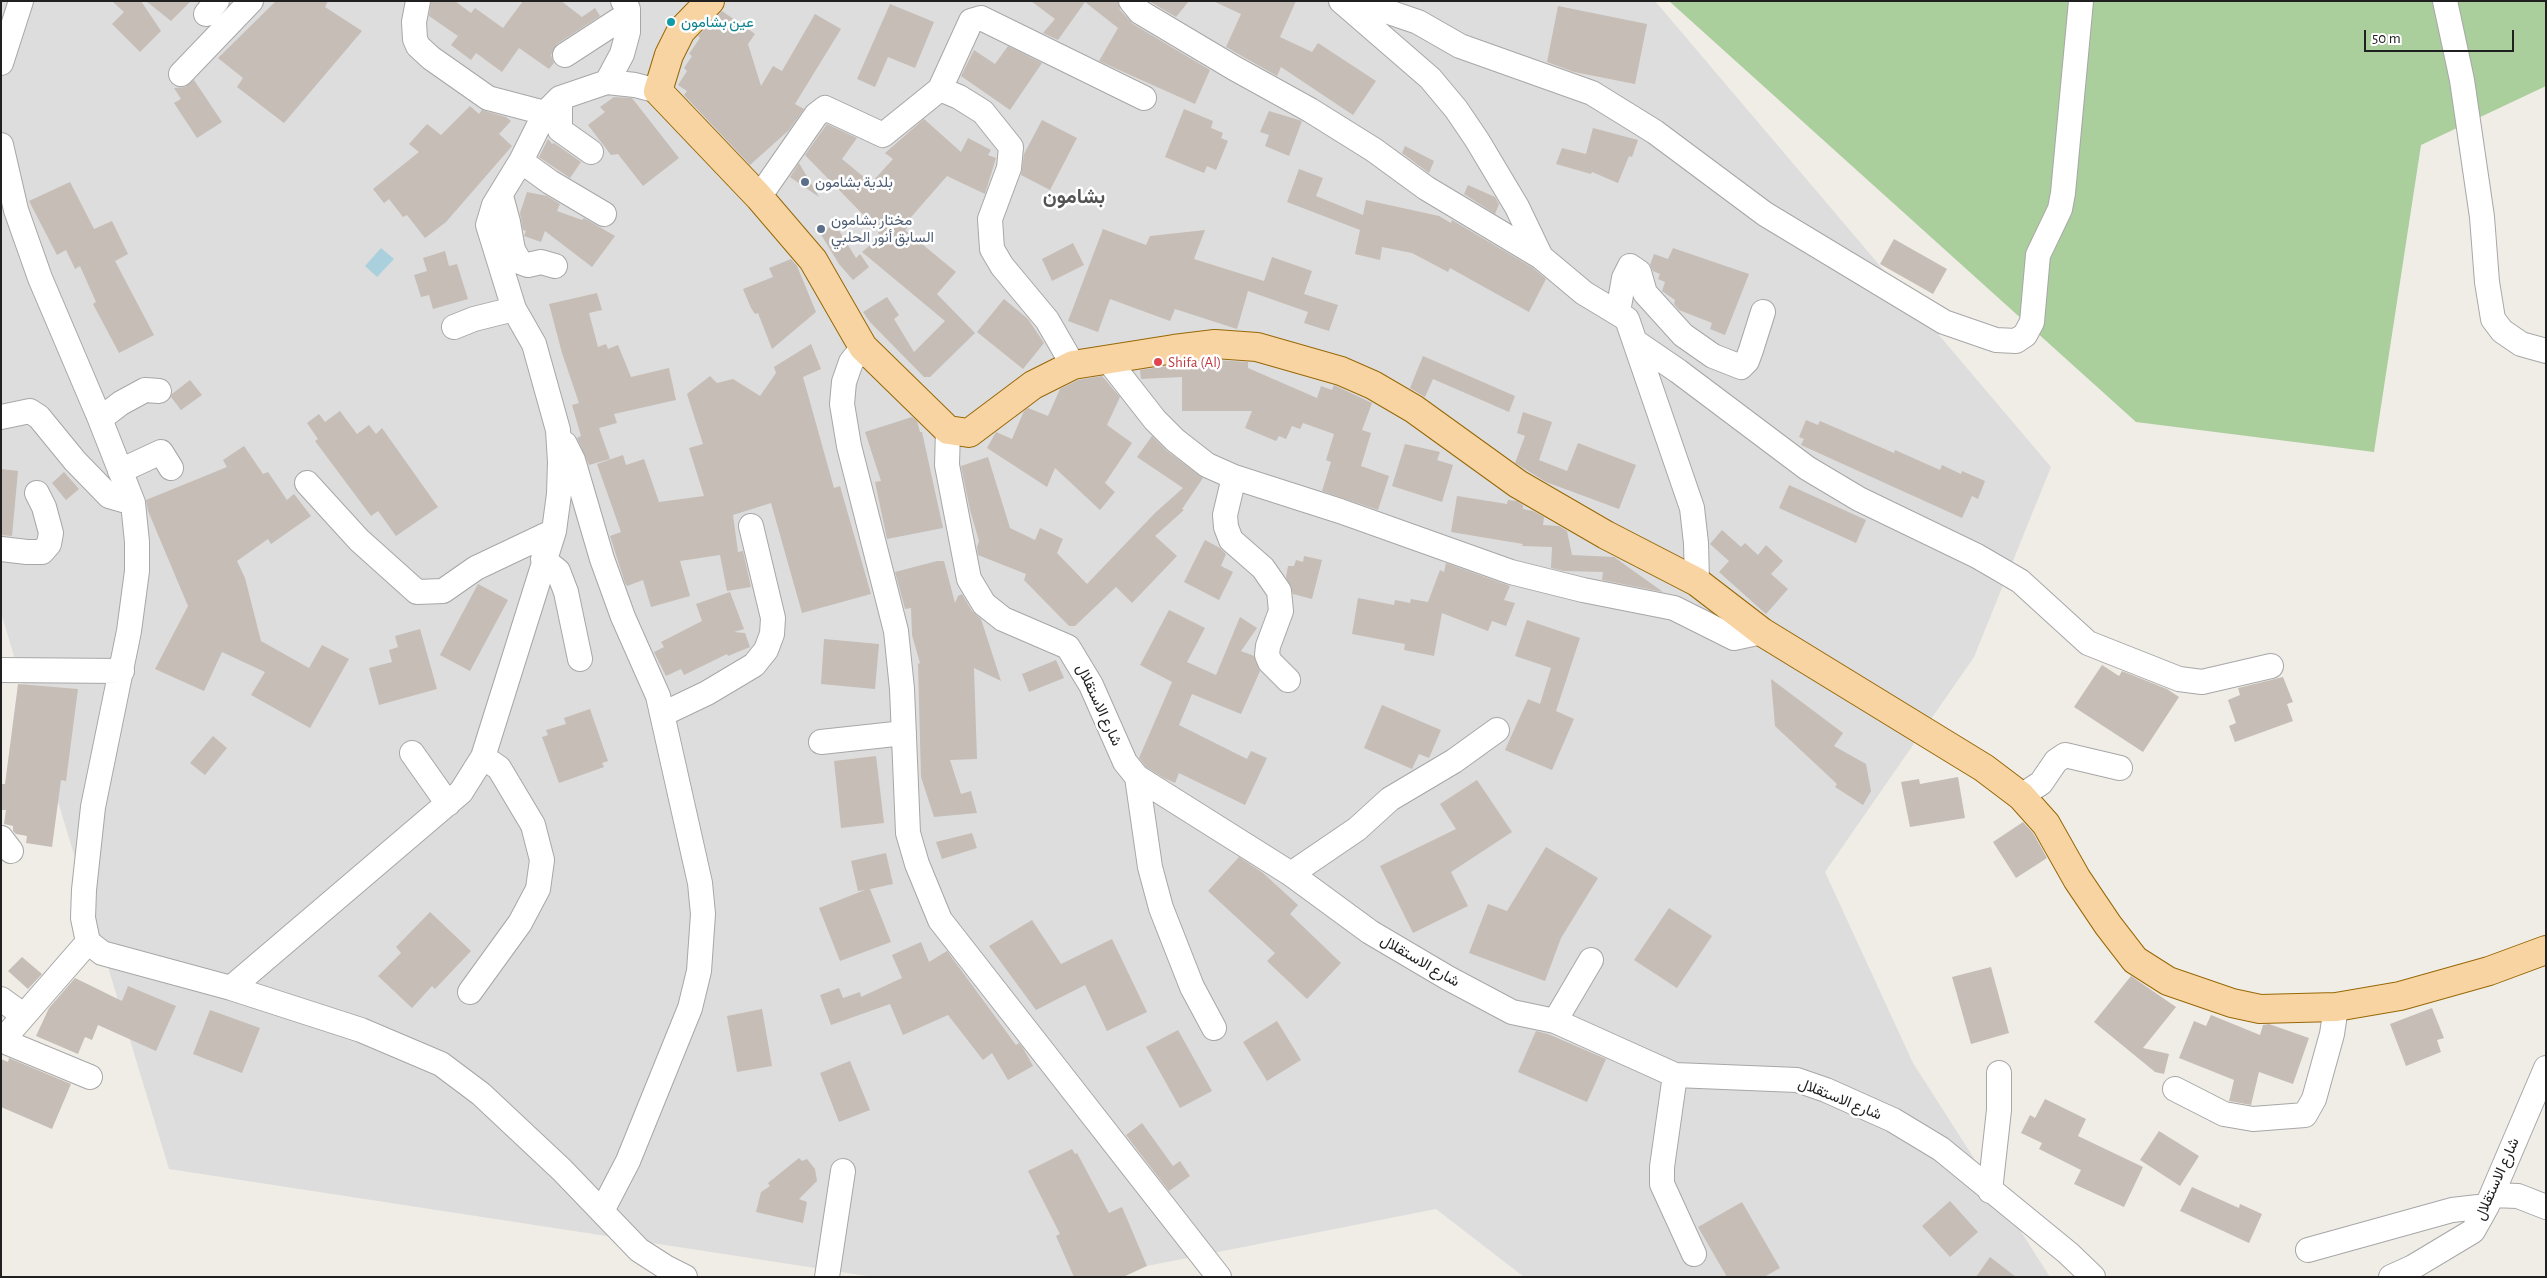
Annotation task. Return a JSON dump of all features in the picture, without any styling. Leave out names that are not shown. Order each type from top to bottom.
[{"type":"main road","points":[[710,1],[682,32],[669,55],[658,91],[759,197],[813,260],[863,347],[948,430],[969,433],[1033,385],[1072,365],[1215,344],[1256,347],[1341,371],[1373,385],[1414,409],[1518,484],[1606,534],[1697,582],[1762,632],[1952,747],[2020,796],[2046,824],[2077,879],[2108,925],[2136,960],[2168,981],[2232,1004],[2260,1009],[2336,1007],[2400,996],[2489,971],[2546,950]]},
{"type":"street","points":[[1,63],[20,1]]},
{"type":"street","points":[[181,74],[252,1]]},
{"type":"street","points":[[418,1],[414,22],[415,39],[418,46],[431,58],[488,98],[552,105],[607,82],[635,85],[658,91]]},
{"type":"street","points":[[1131,1],[1140,12],[1234,68],[1310,110],[1374,150],[1426,188],[1541,257],[1584,293],[1627,319],[1637,343],[1692,508],[1696,542],[1697,582]]},
{"type":"street","points":[[1341,1],[1430,78],[1456,109],[1517,207],[1541,257]]},
{"type":"street","points":[[1356,1],[1417,12],[1460,46],[1592,92],[1654,132],[1765,214],[1944,322],[1996,340],[2016,340],[2025,335],[2032,322],[2038,255],[2060,209],[2063,192],[2080,1]]},
{"type":"street","points":[[2445,1],[2463,90],[2493,319],[2502,332],[2521,344],[2546,351]]},
{"type":"street","points":[[607,82],[622,54],[628,32],[626,8]]},
{"type":"street","points":[[565,55],[626,8]]},
{"type":"street","points":[[759,197],[816,115],[825,108],[884,134],[940,89],[971,21],[980,18],[1144,98]]},
{"type":"street","points":[[940,89],[959,97],[983,112],[1012,147],[1009,168],[990,219],[992,249],[1002,266],[1047,320],[1072,365]]},
{"type":"street","points":[[552,105],[560,130],[591,152]]},
{"type":"street","points":[[552,105],[501,196],[494,205],[488,225],[514,309],[534,344],[558,430],[573,460],[602,559],[623,617],[658,696],[700,883],[703,914],[699,971],[690,1008],[628,1161],[602,1211]]},
{"type":"street","points":[[1,145],[16,210],[40,278],[100,419],[133,503],[137,542],[137,571],[122,671],[101,760],[93,807],[84,890],[83,918],[88,942],[102,953],[231,988],[361,1030],[441,1064],[481,1094],[562,1170],[639,1250],[685,1277]]},
{"type":"street","points":[[521,161],[550,182],[604,214]]},
{"type":"street","points":[[501,196],[513,250],[520,262],[528,265],[541,262],[555,266]]},
{"type":"street","points":[[1618,312],[1624,278],[1630,266],[1639,272],[1645,292],[1683,334],[1713,356],[1741,367],[1747,362],[1763,312]]},
{"type":"street","points":[[454,327],[474,318],[514,309]]},
{"type":"street","points":[[1637,343],[1678,371],[1807,468],[1859,499],[1977,556],[2020,581],[2088,643],[2178,679],[2202,682],[2271,666]]},
{"type":"street","points":[[863,347],[851,362],[844,382],[842,404],[849,446],[896,631],[904,733],[908,833],[917,864],[940,920],[1219,1277]]},
{"type":"street","points":[[1108,360],[1155,420],[1175,440],[1207,465],[1234,477],[1340,511],[1511,572],[1583,590],[1674,608],[1734,638],[1762,632]]},
{"type":"street","points":[[100,419],[121,403],[145,390],[159,391]]},
{"type":"street","points":[[1,417],[30,411],[39,417],[75,461],[109,496],[133,503]]},
{"type":"street","points":[[231,988],[448,804],[461,792],[482,757],[543,559],[554,531],[559,494],[558,430]]},
{"type":"street","name":"شارع الاستقلال","points":[[948,430],[947,465],[969,579],[984,604],[1003,618],[1068,647],[1091,685],[1125,762],[1136,777],[1291,874],[1370,932],[1448,978],[1512,1012],[1555,1021],[1675,1075],[1797,1080],[1826,1090],[1893,1120],[1933,1144],[2068,1253],[2093,1277]]},
{"type":"street","points":[[120,471],[161,452],[171,468]]},
{"type":"street","points":[[1234,477],[1225,515],[1226,527],[1231,540],[1263,568],[1279,591],[1281,611],[1268,646],[1267,655],[1270,662],[1288,680]]},
{"type":"street","points":[[308,483],[360,540],[417,592],[443,591],[476,568],[554,531]]},
{"type":"street","points":[[1,548],[42,552],[49,544],[51,533],[44,507],[37,493]]},
{"type":"street","points":[[663,714],[707,693],[754,664],[766,650],[772,634],[773,618],[751,526]]},
{"type":"street","points":[[543,559],[558,570],[566,592],[580,659]]},
{"type":"street","points":[[1,670],[122,671]]},
{"type":"street","points":[[1291,874],[1357,829],[1390,799],[1454,761],[1497,730]]},
{"type":"street","points":[[821,742],[904,733]]},
{"type":"street","points":[[412,753],[448,804]]},
{"type":"street","points":[[2020,796],[2041,783],[2056,760],[2065,755],[2120,768]]},
{"type":"street","points":[[470,992],[520,923],[538,889],[542,860],[533,825],[499,768],[482,757]]},
{"type":"street","points":[[1136,777],[1150,867],[1161,908],[1192,987],[1214,1028]]},
{"type":"street","points":[[88,942],[7,1035],[8,1043],[90,1077]]},
{"type":"street","points":[[1555,1021],[1591,960]]},
{"type":"street","points":[[1,999],[23,1015]]},
{"type":"street","points":[[2175,1089],[2224,1114],[2253,1119],[2305,1115],[2314,1099],[2332,1034],[2336,1007]]},
{"type":"street","name":"شارع الاستقلال","points":[[2391,1277],[2414,1268],[2473,1231],[2489,1201],[2546,1068]]},
{"type":"street","points":[[1990,1191],[1999,1110],[1999,1073]]},
{"type":"street","points":[[1675,1075],[1662,1167],[1662,1184],[1694,1254]]},
{"type":"street","points":[[827,1277],[843,1172]]},
{"type":"street","points":[[2308,1250],[2489,1201],[2518,1196],[2546,1207]]},
{"type":"shaded area","points":[[1,1],[1655,1],[2051,467],[1974,657],[1825,872],[1913,1063],[2050,1277],[1524,1277],[1436,1209],[1091,1277],[874,1277],[169,1169],[1,613]]},
{"type":"green space","points":[[1669,1],[2546,1],[2546,86],[2421,145],[2374,452],[2136,422]]},
{"type":"water","points":[[381,248],[394,259],[377,277],[365,266]]},
{"type":"building","points":[[112,1],[141,1],[161,31],[140,52],[112,24],[124,12]]},
{"type":"building","points":[[146,1],[191,1],[171,21]]},
{"type":"building","points":[[276,1],[328,1],[325,7],[362,31],[284,123],[237,87],[243,78],[218,58]]},
{"type":"building","points":[[431,1],[455,1],[471,13],[475,8],[503,28],[523,1],[561,1],[582,17],[595,8],[600,16],[557,44],[551,55],[554,63],[549,69],[519,48],[502,72],[476,53],[471,60],[451,45],[458,36],[429,16]]},
{"type":"building","points":[[1031,1],[1118,1],[1120,10],[1133,24],[1210,70],[1195,104],[1099,61],[1118,28],[1085,2],[1058,40],[1043,33],[1055,19]]},
{"type":"building","points":[[1149,1],[1189,1],[1176,17]]},
{"type":"building","points":[[1213,1],[1296,1],[1280,37],[1312,52],[1318,43],[1376,81],[1353,115],[1281,67],[1277,76],[1226,47],[1241,14]]},
{"type":"building","points":[[890,4],[934,22],[915,68],[888,57],[875,87],[857,79]]},
{"type":"building","points":[[1558,6],[1647,24],[1635,84],[1574,72],[1547,62]]},
{"type":"building","points":[[722,11],[755,34],[748,44],[761,86],[773,66],[782,71],[815,14],[841,29],[795,104],[804,109],[789,130],[750,165],[684,95],[687,91],[678,85],[687,71],[684,68],[692,56],[689,54],[700,38],[698,36]]},
{"type":"building","points":[[1008,46],[1042,63],[1010,110],[961,76],[974,50],[995,64]]},
{"type":"building","points":[[194,80],[222,122],[197,138],[174,103],[181,99],[174,88],[185,87]]},
{"type":"building","points":[[614,97],[632,98],[679,158],[643,186],[618,154],[611,155],[588,125],[605,112],[600,107]]},
{"type":"building","points":[[470,106],[479,114],[482,110],[506,117],[511,121],[499,134],[512,146],[446,222],[425,238],[407,215],[403,217],[389,199],[384,203],[373,189],[419,152],[409,144],[427,124],[441,135]]},
{"type":"building","points":[[1184,109],[1213,121],[1211,128],[1223,133],[1221,138],[1228,141],[1216,170],[1207,166],[1204,173],[1165,157]]},
{"type":"building","points":[[1269,111],[1302,121],[1289,156],[1265,146],[1269,135],[1260,132]]},
{"type":"building","points":[[924,119],[961,152],[968,138],[991,150],[988,155],[996,158],[985,194],[947,176],[905,224],[908,227],[905,230],[956,272],[937,294],[975,333],[930,377],[924,377],[870,322],[863,312],[887,297],[899,315],[894,319],[914,352],[945,321],[862,252],[881,236],[878,233],[879,231],[805,155],[827,124],[857,138],[842,159],[871,183],[893,159],[885,153]]},
{"type":"building","points":[[1042,120],[1077,138],[1050,190],[1021,175],[1024,154]]},
{"type":"building","points":[[1593,128],[1638,140],[1632,157],[1629,156],[1618,183],[1592,172],[1591,174],[1556,164],[1562,148],[1586,154]]},
{"type":"building","points":[[548,139],[552,144],[554,143],[581,162],[570,178],[539,157]]},
{"type":"building","points":[[1405,146],[1434,161],[1429,173],[1402,153]]},
{"type":"building","points":[[799,163],[819,197],[790,177]]},
{"type":"building","points":[[1299,169],[1323,178],[1316,196],[1363,215],[1366,200],[1439,216],[1451,223],[1452,220],[1533,268],[1546,279],[1529,312],[1450,268],[1448,272],[1412,253],[1382,247],[1380,260],[1355,254],[1360,230],[1287,202]]},
{"type":"building","points":[[70,182],[94,229],[112,221],[128,254],[115,261],[154,335],[119,353],[93,304],[96,302],[80,266],[75,269],[66,250],[57,255],[29,201]]},
{"type":"building","points":[[1468,185],[1495,197],[1499,204],[1495,214],[1464,194]]},
{"type":"building","points":[[527,192],[547,196],[560,204],[557,211],[582,220],[584,218],[615,236],[592,267],[545,231],[541,242],[524,236],[526,231],[523,230],[520,213]]},
{"type":"building","points":[[835,224],[856,258],[860,254],[869,267],[853,280],[839,264],[820,233]]},
{"type":"building","points":[[1103,229],[1146,245],[1150,236],[1205,230],[1194,259],[1264,281],[1272,257],[1312,271],[1304,294],[1338,305],[1329,331],[1304,323],[1308,312],[1248,291],[1237,329],[1175,309],[1170,321],[1110,299],[1098,332],[1068,321]]},
{"type":"building","points":[[1894,239],[1947,269],[1933,294],[1880,264]]},
{"type":"building","points":[[1073,243],[1084,265],[1052,281],[1042,259]]},
{"type":"building","points":[[1673,248],[1749,274],[1725,335],[1710,329],[1712,323],[1679,310],[1674,304],[1675,300],[1662,291],[1665,282],[1658,279],[1660,274],[1653,271],[1650,265],[1654,254],[1668,259]]},
{"type":"building","points":[[445,251],[449,266],[457,264],[468,299],[433,309],[429,295],[421,297],[414,275],[427,271],[423,258]]},
{"type":"building","points":[[791,259],[797,266],[816,312],[772,349],[758,313],[755,314],[751,308],[743,289],[773,277],[769,268]]},
{"type":"building","points":[[597,293],[602,310],[589,313],[598,347],[606,344],[608,349],[618,345],[631,377],[669,368],[676,400],[614,414],[617,423],[599,428],[610,459],[589,465],[577,438],[581,436],[572,405],[579,403],[562,353],[549,304]]},
{"type":"building","points":[[1004,299],[1028,319],[1044,343],[1023,369],[977,332]]},
{"type":"building","points":[[811,344],[821,369],[803,377],[834,488],[840,486],[871,594],[802,613],[771,503],[733,515],[738,552],[743,551],[751,587],[727,591],[720,555],[680,561],[690,596],[651,607],[643,580],[627,586],[625,583],[610,536],[621,532],[597,464],[623,455],[626,465],[644,459],[659,502],[704,496],[689,448],[703,444],[687,394],[710,376],[717,383],[733,379],[760,396],[776,373],[774,367]]},
{"type":"building","points":[[1423,356],[1515,396],[1509,412],[1433,379],[1425,397],[1410,388]]},
{"type":"building","points":[[1215,360],[1248,362],[1248,368],[1317,398],[1321,386],[1332,390],[1334,385],[1372,403],[1362,430],[1371,433],[1361,466],[1389,476],[1378,510],[1322,491],[1331,462],[1326,460],[1334,434],[1303,423],[1300,429],[1292,426],[1286,439],[1279,436],[1276,441],[1245,428],[1252,411],[1182,411],[1182,377],[1141,379],[1140,370],[1183,364],[1215,364]]},
{"type":"building","points":[[1102,376],[1120,397],[1107,425],[1132,443],[1105,483],[1115,492],[1100,510],[1055,468],[1047,487],[987,448],[996,432],[1012,439],[1024,411],[1028,408],[1048,416],[1060,389],[1078,380]]},
{"type":"building","points":[[190,380],[202,395],[181,410],[171,397],[172,394]]},
{"type":"building","points":[[340,411],[357,434],[369,425],[376,434],[382,428],[438,507],[396,536],[378,511],[371,516],[315,441],[318,439],[307,423],[319,414],[325,422]]},
{"type":"building","points":[[1523,412],[1552,422],[1539,460],[1567,471],[1578,443],[1636,465],[1619,509],[1546,482],[1515,463],[1525,436],[1517,433]]},
{"type":"building","points":[[912,417],[917,421],[920,432],[922,432],[943,528],[887,539],[875,482],[881,481],[865,432]]},
{"type":"building","points":[[1806,420],[1818,425],[1820,421],[1894,453],[1895,450],[1940,470],[1942,465],[1961,474],[1962,471],[1985,481],[1978,499],[1972,496],[1962,518],[1801,445],[1804,439],[1799,437]]},
{"type":"building","points":[[1152,436],[1167,451],[1203,478],[1182,509],[1184,510],[1155,536],[1177,556],[1132,603],[1116,587],[1075,626],[1069,626],[1024,580],[1026,574],[978,555],[977,547],[979,541],[970,510],[961,466],[988,457],[1010,528],[1035,540],[1040,528],[1063,539],[1057,553],[1087,584],[1155,513],[1183,488],[1137,457]]},
{"type":"building","points":[[1405,444],[1440,452],[1437,460],[1453,465],[1442,502],[1392,486]]},
{"type":"building","points":[[244,446],[263,474],[268,472],[287,500],[294,494],[311,516],[271,544],[268,539],[237,561],[245,578],[261,641],[309,668],[322,645],[349,659],[310,728],[251,695],[265,672],[222,652],[204,691],[155,669],[188,606],[148,511],[146,500],[227,467],[223,460]]},
{"type":"building","points":[[1,469],[18,471],[12,536],[1,535]]},
{"type":"building","points":[[64,472],[79,489],[66,500],[52,483]]},
{"type":"building","points":[[1789,485],[1866,520],[1856,543],[1779,508]]},
{"type":"building","points":[[1457,496],[1507,504],[1508,500],[1517,501],[1523,505],[1523,509],[1533,511],[1544,517],[1543,525],[1559,526],[1567,531],[1572,555],[1614,557],[1663,592],[1602,580],[1603,572],[1564,571],[1551,568],[1552,547],[1522,546],[1523,544],[1451,532]]},
{"type":"building","points":[[1722,530],[1741,547],[1745,543],[1758,555],[1766,545],[1783,561],[1771,574],[1788,589],[1766,614],[1719,572],[1729,561],[1710,544]]},
{"type":"building","points":[[1205,540],[1220,548],[1226,554],[1221,566],[1233,572],[1219,600],[1184,582]]},
{"type":"building","points":[[1304,556],[1322,560],[1312,599],[1293,594],[1286,577],[1288,566],[1294,566],[1296,560],[1303,562]]},
{"type":"building","points":[[937,561],[944,561],[955,603],[958,596],[962,594],[972,611],[981,619],[1001,681],[974,668],[977,759],[950,760],[961,794],[971,791],[977,813],[934,817],[921,777],[918,664],[920,663],[912,635],[911,608],[905,609],[895,572]]},
{"type":"building","points":[[1446,563],[1510,586],[1504,600],[1515,603],[1506,626],[1492,621],[1488,631],[1442,613],[1434,656],[1404,650],[1405,644],[1352,634],[1358,598],[1394,605],[1395,600],[1410,603],[1411,599],[1428,602],[1440,570],[1444,572]]},
{"type":"building","points":[[478,584],[508,600],[470,671],[440,655]]},
{"type":"building","points":[[730,592],[744,629],[734,632],[745,633],[750,647],[728,656],[727,654],[684,675],[681,669],[666,676],[654,652],[664,647],[661,642],[702,621],[696,604]]},
{"type":"building","points":[[1169,610],[1205,628],[1187,662],[1216,675],[1240,617],[1257,628],[1241,651],[1254,656],[1260,671],[1241,714],[1192,694],[1179,725],[1247,759],[1251,751],[1267,758],[1245,805],[1179,773],[1175,783],[1146,767],[1139,758],[1172,682],[1140,665]]},
{"type":"building","points":[[1527,620],[1580,638],[1556,711],[1574,719],[1552,770],[1505,750],[1528,699],[1540,704],[1551,668],[1515,656]]},
{"type":"building","points":[[420,629],[437,689],[379,705],[369,668],[392,662],[389,650],[398,647],[395,636]]},
{"type":"building","points":[[824,639],[879,644],[875,689],[821,684]]},
{"type":"building","points":[[1056,660],[1064,678],[1029,692],[1022,674]]},
{"type":"building","points":[[2102,665],[2119,676],[2122,671],[2167,689],[2179,697],[2143,752],[2074,707]]},
{"type":"building","points":[[2283,677],[2293,702],[2287,704],[2293,721],[2235,742],[2229,726],[2236,723],[2228,700],[2240,695],[2238,688]]},
{"type":"building","points":[[1771,679],[1843,733],[1834,746],[1866,764],[1871,791],[1863,805],[1835,787],[1837,784],[1775,726]]},
{"type":"building","points":[[18,684],[78,689],[66,781],[61,780],[52,847],[26,843],[27,836],[16,834],[13,831],[13,826],[4,824],[6,810],[1,810],[1,784],[5,784]]},
{"type":"building","points":[[1382,705],[1441,730],[1429,758],[1419,754],[1412,769],[1364,748]]},
{"type":"building","points":[[590,709],[608,761],[602,763],[604,767],[559,783],[542,737],[548,735],[546,730],[566,724],[564,718]]},
{"type":"building","points":[[213,736],[227,748],[205,775],[190,763]]},
{"type":"building","points":[[876,756],[884,823],[841,828],[834,761]]},
{"type":"building","points":[[1958,777],[1965,818],[1910,827],[1901,782],[1919,779],[1920,784]]},
{"type":"building","points":[[1477,780],[1512,832],[1451,872],[1468,906],[1413,933],[1380,866],[1456,829],[1440,804]]},
{"type":"building","points":[[2023,822],[2033,833],[2047,858],[2016,878],[1993,842]]},
{"type":"building","points":[[972,833],[977,848],[942,859],[936,842]]},
{"type":"building","points":[[1546,847],[1598,878],[1561,938],[1545,981],[1469,953],[1488,904],[1507,911]]},
{"type":"building","points":[[886,853],[893,884],[870,889],[891,942],[840,961],[819,908],[865,890],[858,891],[851,861]]},
{"type":"building","points":[[1239,857],[1263,873],[1298,905],[1290,914],[1341,963],[1307,999],[1267,961],[1275,953],[1208,891]]},
{"type":"building","points":[[1669,908],[1712,936],[1677,988],[1634,960]]},
{"type":"building","points":[[430,912],[471,951],[435,989],[432,986],[412,1008],[378,976],[401,953],[396,947]]},
{"type":"building","points":[[1032,920],[1061,964],[1112,939],[1147,1012],[1107,1031],[1085,985],[1036,1010],[989,946]]},
{"type":"building","points":[[921,942],[929,962],[947,951],[1016,1045],[1019,1043],[1023,1048],[1033,1066],[1008,1080],[992,1053],[983,1060],[948,1015],[903,1035],[890,1004],[831,1025],[820,995],[839,988],[843,998],[860,992],[861,997],[902,978],[892,955]]},
{"type":"building","points":[[22,957],[42,974],[28,989],[8,971]]},
{"type":"building","points":[[1991,967],[2009,1033],[1971,1044],[1952,977]]},
{"type":"building","points":[[2131,976],[2176,1007],[2143,1048],[2169,1054],[2164,1074],[2155,1072],[2094,1022]]},
{"type":"building","points":[[75,978],[122,1001],[128,986],[176,1006],[156,1051],[98,1025],[92,1040],[85,1037],[78,1054],[36,1036],[49,1008]]},
{"type":"building","points":[[2432,1008],[2444,1038],[2437,1040],[2441,1052],[2406,1066],[2390,1024]]},
{"type":"building","points":[[762,1009],[772,1066],[737,1072],[727,1016]]},
{"type":"building","points":[[210,1010],[260,1028],[242,1073],[193,1054]]},
{"type":"building","points":[[2211,1015],[2260,1035],[2263,1025],[2269,1024],[2309,1038],[2293,1084],[2259,1072],[2251,1105],[2229,1101],[2234,1080],[2179,1058],[2194,1021],[2206,1026]]},
{"type":"building","points":[[1277,1021],[1301,1060],[1267,1081],[1243,1042]]},
{"type":"building","points":[[1178,1030],[1212,1091],[1180,1108],[1146,1047]]},
{"type":"building","points":[[1536,1031],[1548,1034],[1606,1059],[1587,1102],[1518,1072]]},
{"type":"building","points":[[9,1058],[71,1084],[52,1129],[1,1107],[1,1059],[8,1062]]},
{"type":"building","points":[[850,1061],[870,1110],[839,1122],[820,1073]]},
{"type":"building","points":[[2045,1099],[2086,1119],[2078,1136],[2143,1167],[2124,1207],[2074,1184],[2081,1170],[2039,1149],[2042,1143],[2021,1133],[2030,1115],[2035,1118]]},
{"type":"building","points":[[1142,1123],[1173,1166],[1180,1161],[1190,1176],[1169,1191],[1126,1135]]},
{"type":"building","points":[[2159,1131],[2199,1156],[2180,1186],[2140,1160]]},
{"type":"building","points":[[1072,1149],[1075,1154],[1077,1153],[1109,1213],[1122,1207],[1147,1266],[1123,1277],[1074,1277],[1056,1236],[1060,1234],[1028,1171]]},
{"type":"building","points":[[799,1158],[802,1161],[807,1159],[815,1169],[817,1181],[799,1199],[807,1202],[803,1223],[756,1212],[761,1192],[770,1186],[768,1183]]},
{"type":"building","points":[[2192,1187],[2239,1208],[2240,1204],[2262,1214],[2249,1243],[2180,1211]]},
{"type":"building","points":[[1950,1201],[1978,1232],[1950,1257],[1922,1226]]},
{"type":"building","points":[[1742,1202],[1780,1268],[1764,1277],[1727,1277],[1698,1227]]},
{"type":"building","points":[[1990,1257],[2016,1277],[1976,1277]]},
{"type":"place","name":"عين بشامون","points":[[671,22]]},
{"type":"place","name":"بلدية بشامون","points":[[805,182]]},
{"type":"place","name":"مختار بشامون السابق أنور الحلبي","points":[[821,229]]},
{"type":"place","name":"Shifa (Al)","points":[[1158,362]]},
{"type":"district","name":"بشامون","points":[[1074,197]]}]
